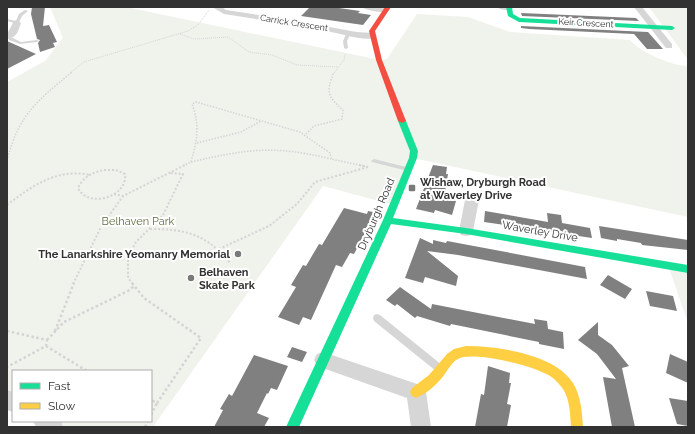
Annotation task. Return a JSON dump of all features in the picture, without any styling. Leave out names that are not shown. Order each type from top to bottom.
[{"type":"street","name":"Carrick Crescent","points":[[214,7],[224,12],[373,36]]},
{"type":"street","points":[[366,7],[387,8]]},
{"type":"street","points":[[501,7],[510,7]]},
{"type":"street","name":"Keir Crescent","points":[[510,7],[510,15],[519,20],[672,28]]},
{"type":"street","points":[[638,7],[669,46]]},
{"type":"street","points":[[373,36],[372,31],[374,26],[387,8]]},
{"type":"street","points":[[8,38],[13,34],[17,23]]},
{"type":"street","name":"Dryburgh Road","points":[[292,427],[388,220],[413,158],[414,151],[391,93],[373,36]]},
{"type":"street","points":[[466,230],[472,200]]},
{"type":"street","name":"Waverley Drive","points":[[388,220],[466,230],[688,269]]},
{"type":"street","points":[[416,392],[431,381],[449,358],[467,351],[537,363],[551,369],[562,377],[569,387],[573,396],[577,427]]},
{"type":"street","points":[[323,360],[416,392]]},
{"type":"street","points":[[416,392],[421,427]]},
{"type":"lane","points":[[7,20],[17,23],[20,15],[26,11]]},
{"type":"lane","points":[[346,48],[345,41],[349,33]]},
{"type":"lane","points":[[8,38],[20,43],[37,41]]},
{"type":"lane","points":[[374,161],[409,169]]},
{"type":"lane","points":[[377,318],[441,369]]},
{"type":"path","points":[[7,161],[11,145],[22,120],[36,102],[84,62],[180,34],[198,25],[214,7]]},
{"type":"path","points":[[180,34],[194,39],[228,36],[249,52],[272,55],[297,65],[338,67]]},
{"type":"path","points":[[306,134],[314,126],[342,119],[343,110],[331,100],[328,87],[338,67],[344,60],[346,48]]},
{"type":"path","points":[[190,162],[197,143],[199,122],[192,104],[196,102],[306,134],[324,151],[330,153],[331,159]]},
{"type":"path","points":[[197,143],[246,132],[255,127],[261,120]]},
{"type":"path","points":[[55,331],[84,259],[107,215],[123,196],[190,162],[230,153],[269,149],[302,152],[375,169]]},
{"type":"path","points":[[219,249],[269,226],[297,204],[315,182],[368,167]]},
{"type":"path","points":[[114,194],[126,182],[126,178],[121,171],[104,170],[90,175],[79,184],[79,192],[82,196],[93,199],[114,194],[123,196]]},
{"type":"path","points":[[7,205],[35,185],[53,176],[71,173],[84,173],[90,175]]},
{"type":"path","points":[[152,413],[157,403],[201,338],[144,298],[128,278],[128,257],[136,242],[163,215],[183,174],[169,173]]},
{"type":"path","points":[[149,229],[171,228],[196,233],[219,249],[230,263]]},
{"type":"path","points":[[46,346],[47,340],[64,322],[128,291],[134,286]]},
{"type":"path","points":[[7,331],[47,340]]},
{"type":"path","points":[[7,367],[46,346]]},
{"type":"path","points":[[46,346],[85,370]]},
{"type":"path","points":[[152,400],[157,403]]},
{"type":"green space","name":"Belhaven Park","points":[[50,7],[126,7],[380,60],[387,59],[417,14],[468,17],[510,32],[630,40],[634,45],[648,54],[674,64],[688,66],[688,217],[413,158],[394,205],[323,186],[153,427],[53,427],[45,422],[152,422],[152,370],[12,370],[12,402],[7,399],[7,82],[45,61],[63,38]]},
{"type":"green space","points":[[649,7],[688,7],[688,60],[686,57]]},
{"type":"green space","points":[[668,265],[688,269],[688,323]]},
{"type":"building","points":[[32,7],[45,7],[43,26],[49,25],[57,42],[53,43],[55,47],[40,52],[38,43],[40,40],[37,39],[31,14]]},
{"type":"building","points":[[310,7],[332,7],[360,11],[358,13],[371,15],[363,25],[301,16]]},
{"type":"building","points":[[521,13],[636,18],[639,21],[522,16]]},
{"type":"building","points":[[521,26],[648,32],[663,49],[647,49],[634,34],[529,29],[521,28]]},
{"type":"building","points":[[7,41],[36,54],[7,69]]},
{"type":"building","points":[[433,165],[447,167],[446,174],[448,174],[444,198],[456,201],[452,215],[435,210],[434,213],[416,209]]},
{"type":"building","points":[[344,208],[367,214],[368,211],[378,213],[373,225],[370,224],[354,254],[350,253],[342,267],[336,265],[311,320],[303,317],[299,325],[278,317],[296,287],[291,285],[303,265],[306,266],[319,244],[322,245]]},
{"type":"building","points":[[485,211],[548,222],[547,213],[561,215],[562,223],[590,228],[592,238],[484,222]]},
{"type":"building","points":[[599,226],[688,240],[688,250],[642,245],[641,243],[601,238]]},
{"type":"building","points":[[420,238],[433,244],[433,240],[446,243],[447,241],[585,267],[587,279],[458,255],[427,251],[458,276],[456,286],[425,277],[423,283],[405,278]]},
{"type":"building","points":[[608,275],[632,289],[625,299],[600,285]]},
{"type":"building","points":[[400,287],[431,309],[432,304],[535,324],[534,319],[547,321],[548,329],[563,332],[564,349],[539,344],[539,342],[451,324],[450,326],[417,316],[415,318],[397,304],[395,306],[386,300]]},
{"type":"building","points":[[646,291],[673,296],[677,311],[650,306]]},
{"type":"building","points":[[598,322],[598,335],[612,345],[629,366],[622,368],[635,427],[612,427],[603,377],[616,379],[597,354],[578,340]]},
{"type":"building","points":[[292,347],[307,352],[302,362],[287,357]]},
{"type":"building","points":[[670,354],[688,362],[688,383],[666,373]]},
{"type":"building","points":[[254,355],[288,366],[277,390],[271,388],[257,413],[269,418],[264,427],[214,427],[223,410],[220,409],[229,394],[232,396]]},
{"type":"building","points":[[488,366],[510,373],[509,383],[511,383],[507,404],[511,405],[507,427],[475,427],[481,394],[484,395]]},
{"type":"building","points":[[669,398],[688,401],[688,426],[677,424]]},
{"type":"traffic: fast","points":[[509,7],[510,15],[519,20],[672,28]]},
{"type":"traffic: fast","points":[[292,427],[388,220],[413,158],[414,151],[402,121]]},
{"type":"traffic: fast","points":[[388,220],[466,231],[688,269]]},
{"type":"traffic: slow","points":[[416,392],[431,381],[448,360],[458,353],[476,352],[514,357],[545,367],[555,372],[563,380],[573,396],[577,427]]},
{"type":"traffic: jam","points":[[388,7],[372,31],[379,60],[402,121]]},
{"type":"place","name":"Wishaw, Dryburgh Road at Waverley Drive","points":[[412,188]]},
{"type":"place","name":"The Lanarkshire Yeomanry Memorial","points":[[238,254]]},
{"type":"place","name":"Belhaven Skate Park","points":[[191,278]]}]
